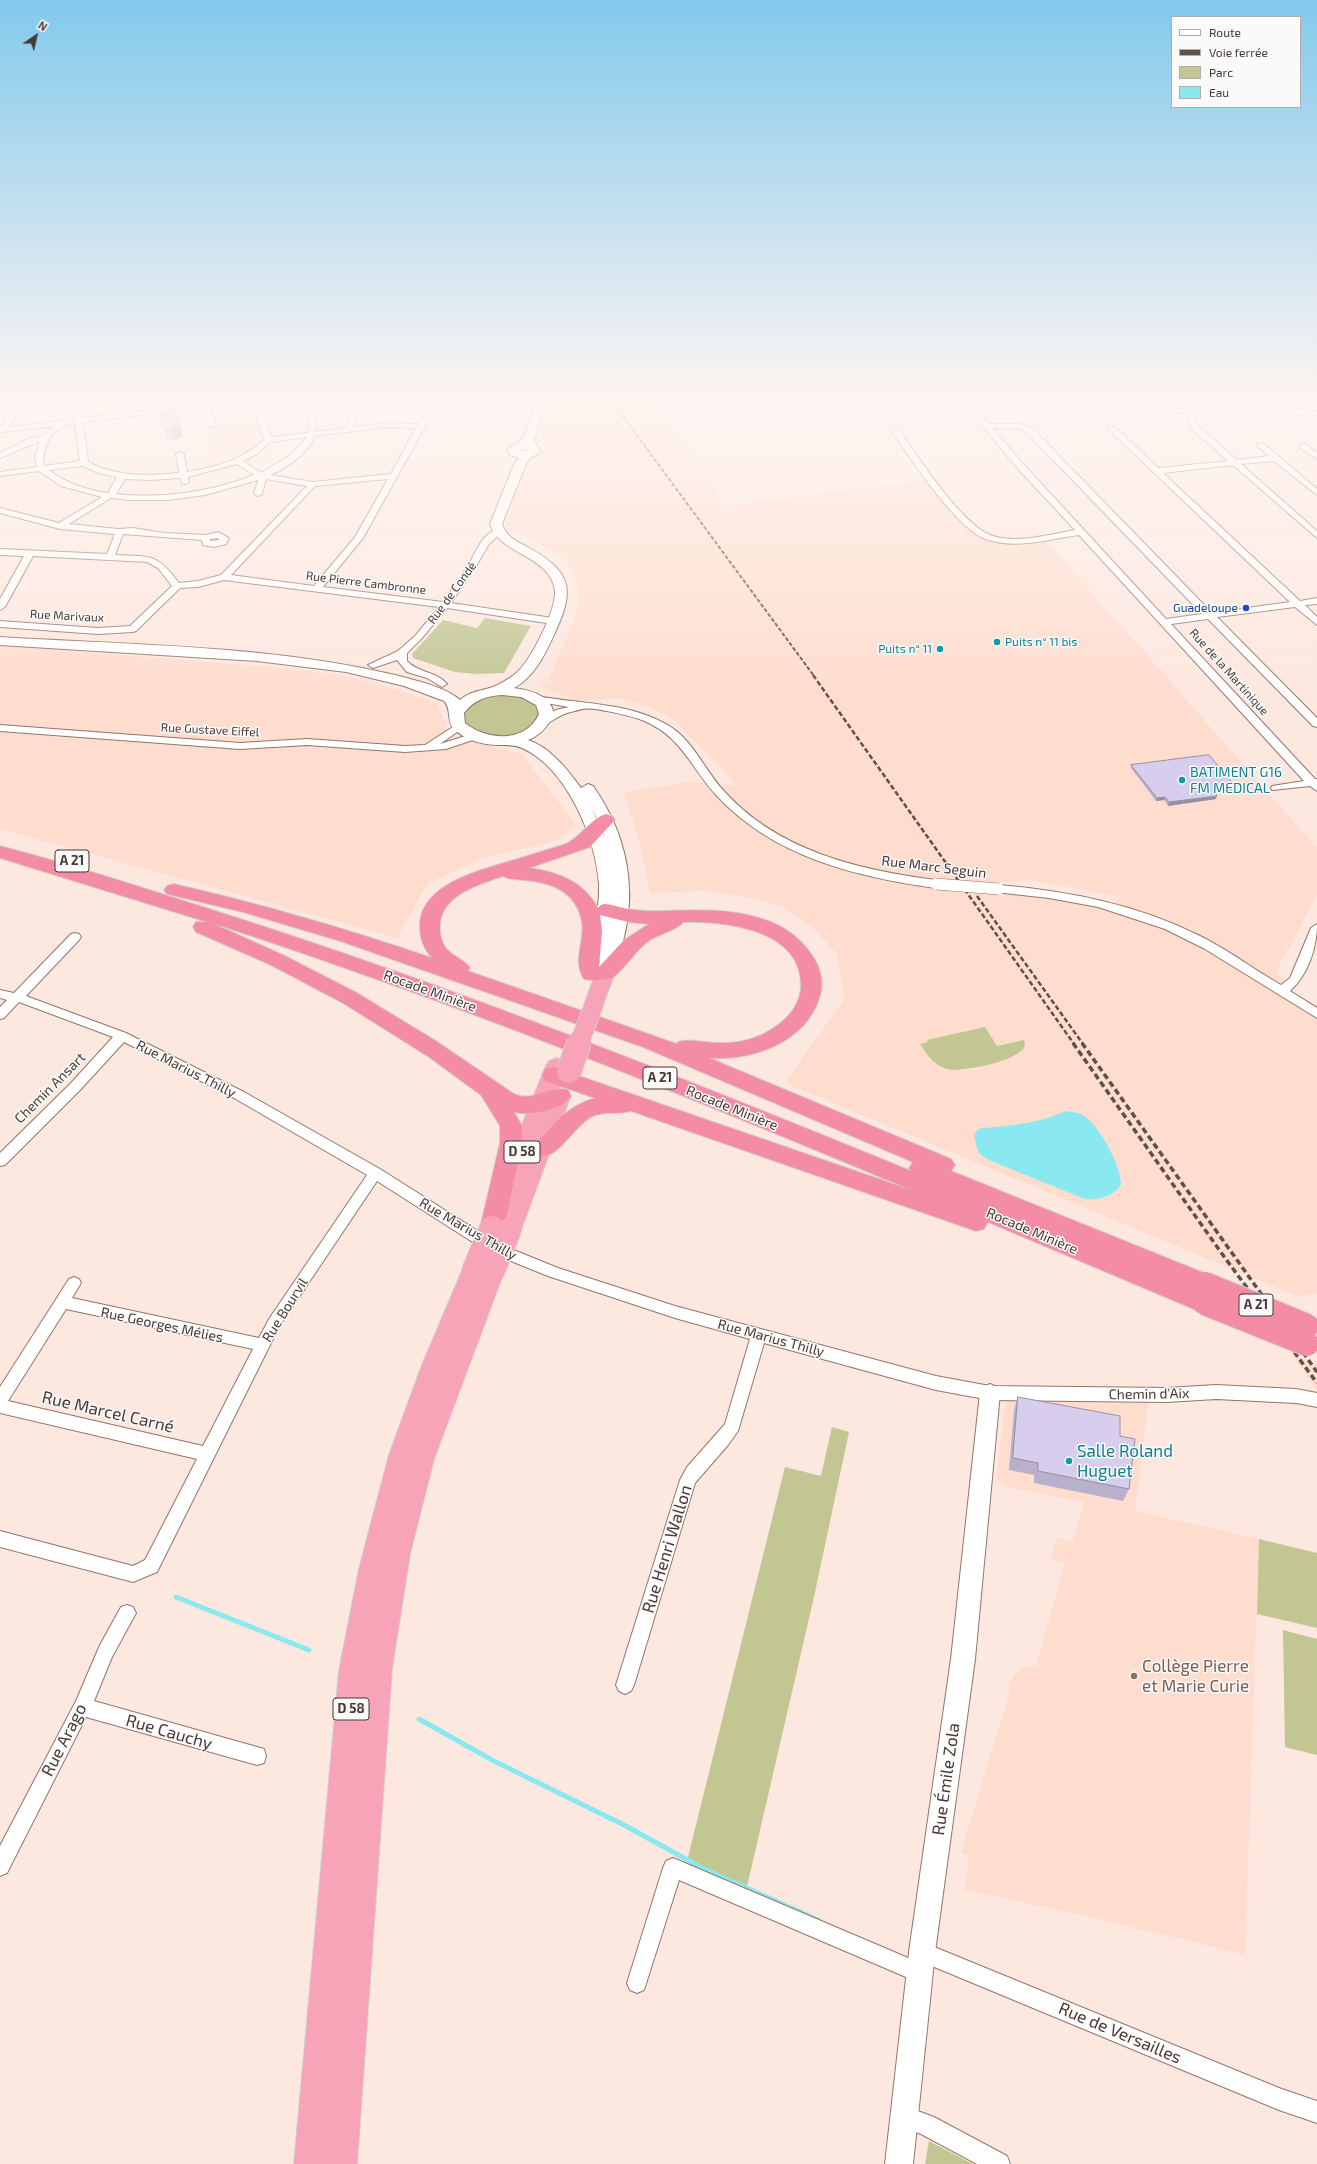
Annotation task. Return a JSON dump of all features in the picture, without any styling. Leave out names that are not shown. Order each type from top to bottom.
[{"type":"highway","points":[[489,984],[481,977],[450,964],[438,952],[431,941],[430,921],[438,903],[461,885],[573,848],[583,843],[601,826]]},
{"type":"highway","name":"Rocade Minière","points":[[0,840],[145,882],[336,945],[480,996],[674,1070],[1145,1258],[1205,1293]]},
{"type":"highway","name":"Rocade Minière","points":[[0,852],[215,917],[396,979],[593,1052],[938,1192],[1205,1293],[1312,1337]]},
{"type":"highway","points":[[497,872],[528,873],[546,876],[560,881],[574,890],[584,900],[590,912],[592,925],[588,967],[598,973],[614,967],[625,951],[644,934],[661,925],[693,915]]},
{"type":"highway","points":[[103,882],[109,890],[163,910],[293,967],[397,1026],[488,1089],[514,1104],[527,1106],[558,1082],[647,1107],[1205,1293]]},
{"type":"highway","points":[[145,882],[347,936],[489,984],[651,1042],[753,1083],[1135,1248],[1145,1258]]},
{"type":"highway","points":[[613,912],[642,918],[693,915],[721,916],[757,924],[787,939],[799,952],[808,966],[813,983],[808,1004],[801,1016],[790,1028],[774,1038],[746,1048],[712,1052],[651,1042]]},
{"type":"highway","name":"D 58","points":[[338,2164],[377,1668],[396,1554],[420,1459],[483,1272],[558,1082],[598,973]]},
{"type":"highway","name":"D 58","points":[[501,1229],[541,1150],[558,1082]]},
{"type":"highway","points":[[488,1089],[499,1104],[511,1126],[511,1143],[501,1229]]},
{"type":"highway","points":[[541,1150],[552,1143],[565,1125],[588,1107],[620,1103],[647,1107]]},
{"type":"highway","name":"D 58","points":[[313,2164],[354,1671],[370,1584],[403,1455],[435,1365],[483,1272]]},
{"type":"main road","points":[[458,719],[462,704],[471,698],[515,681],[527,671],[553,621],[561,597],[560,586],[555,573],[535,555],[504,540],[498,532],[496,524],[507,497]]},
{"type":"main road","points":[[0,635],[280,652],[339,658],[373,665],[442,684],[458,690],[519,692],[542,702],[546,712],[541,725],[519,738],[495,740],[474,736],[458,719],[455,704],[449,698],[409,683],[353,669],[308,662],[0,640]]},
{"type":"main road","points":[[527,671],[526,684],[533,697]]},
{"type":"main road","name":"D 58","points":[[541,725],[542,740],[562,757],[582,780],[601,826]]},
{"type":"main road","name":"D 58","points":[[507,740],[533,747],[554,765],[585,807],[614,842],[619,866],[613,912],[598,973]]},
{"type":"street","points":[[60,526],[107,497]]},
{"type":"street","points":[[120,497],[145,497]]},
{"type":"street","points":[[0,552],[28,555],[110,557],[153,560],[172,576],[177,586],[198,584],[224,577],[301,497]]},
{"type":"street","points":[[316,589],[352,548],[382,497]]},
{"type":"street","points":[[946,497],[978,533],[991,538],[1010,541],[1081,532]]},
{"type":"street","name":"Rue de la Martinique","points":[[1050,497],[1315,784]]},
{"type":"street","points":[[1095,497],[1317,724]]},
{"type":"street","points":[[1185,497],[1317,622]]},
{"type":"street","points":[[1273,497],[1317,535]]},
{"type":"street","points":[[0,510],[60,526],[118,532],[133,531],[164,536],[206,538]]},
{"type":"street","points":[[110,557],[119,534],[118,532]]},
{"type":"street","name":"Rue de Condé","points":[[373,665],[390,661],[402,653],[445,604],[470,569],[491,535],[498,532]]},
{"type":"street","points":[[0,607],[4,593],[28,555]]},
{"type":"street","name":"Rue Pierre Cambronne","points":[[224,577],[445,604],[553,621]]},
{"type":"street","name":"Rue Marivaux","points":[[0,624],[98,631],[133,629],[177,586]]},
{"type":"street","points":[[1164,622],[1317,601]]},
{"type":"street","points":[[402,653],[401,659],[405,666],[430,676],[442,684]]},
{"type":"street","name":"Rue Marc Seguin","points":[[533,697],[596,706],[640,715],[661,725],[675,734],[687,746],[719,792],[739,813],[772,836],[810,855],[843,866],[901,880],[1054,894],[1111,906],[1144,917],[1194,938],[1317,1014]]},
{"type":"street","name":"Rue Marc Seguin","points":[[541,725],[568,709],[596,706]]},
{"type":"street","name":"Rue Gustave Eiffel","points":[[419,748],[442,739],[458,719]]},
{"type":"street","name":"Rue Gustave Eiffel","points":[[0,728],[240,746],[307,742],[388,748],[419,748],[446,746],[474,736]]},
{"type":"street","points":[[1276,788],[1315,784]]},
{"type":"street","points":[[1281,992],[1295,980],[1317,928]]},
{"type":"street","points":[[0,1015],[17,998],[26,986],[75,937]]},
{"type":"street","name":"Rue Marius Thilly","points":[[0,994],[17,998],[122,1036],[239,1095],[375,1173],[476,1236],[511,1255],[553,1272],[675,1312],[936,1383],[990,1393]]},
{"type":"street","name":"Chemin Ansart","points":[[0,1161],[76,1086],[122,1036]]},
{"type":"street","name":"Rue Bourvil","points":[[0,1539],[133,1574],[151,1566],[274,1323],[375,1173]]},
{"type":"street","points":[[0,1401],[74,1283]]},
{"type":"street","name":"Rue Georges Mélies","points":[[62,1302],[263,1345]]},
{"type":"street","name":"Rue Henri Wallon","points":[[625,1685],[688,1480],[694,1469],[726,1439],[732,1426],[759,1334]]},
{"type":"street","name":"Chemin d'Aix","points":[[990,1393],[1167,1395],[1216,1392],[1262,1393],[1313,1399]]},
{"type":"street","name":"Rue Émile Zola","points":[[899,2164],[921,1963],[963,1659],[990,1393]]},
{"type":"street","name":"Rue Marcel Carné","points":[[0,1406],[207,1454]]},
{"type":"street","name":"Rue Arago","points":[[0,1866],[82,1707],[106,1651],[127,1613]]},
{"type":"street","name":"Rue Cauchy","points":[[82,1707],[257,1756]]},
{"type":"street","name":"Rue de Versailles","points":[[637,1983],[673,1868],[1279,2099],[1317,2112]]},
{"type":"street","points":[[904,2117],[926,2125],[999,2164]]},
{"type":"shaded area","points":[[515,497],[720,497],[726,506],[794,497],[947,497],[978,533],[1010,541],[1042,536],[1317,848],[1317,895],[1276,972],[1317,1015],[1317,1293],[1299,1297],[785,1083],[844,999],[837,954],[813,928],[782,906],[744,896],[704,891],[650,893],[640,844],[624,792],[688,782],[738,786],[674,720],[651,707],[619,698],[576,701],[538,685],[548,681],[572,626],[579,604],[576,575],[560,556],[533,540],[505,529]],"holes":[[[1029,880],[1121,897],[1111,906],[980,884]]]},
{"type":"shaded area","points":[[0,645],[272,667],[343,675],[401,691],[437,703],[450,735],[522,754],[577,826],[555,841],[483,858],[428,883],[397,938],[0,829]]},
{"type":"shaded area","points":[[1292,1354],[1317,1364],[1317,1391]]},
{"type":"shaded area","name":"Collège Pierre et Marie Curie","points":[[1006,1400],[1148,1402],[1135,1511],[1259,1539],[1245,1955],[1091,1917],[965,1890],[969,1856],[961,1853],[1011,1687],[1009,1686],[1010,1682],[1017,1671],[1025,1667],[1036,1665],[1065,1563],[1051,1558],[1057,1537],[1073,1543],[1084,1502],[1004,1486],[996,1477]]},
{"type":"green space","points":[[485,618],[531,626],[504,673],[477,674],[455,672],[413,658],[412,654],[443,620],[477,628]]},
{"type":"green space","points":[[500,694],[523,698],[533,704],[537,708],[539,714],[535,724],[521,733],[511,736],[481,735],[463,723],[466,709],[474,701]]},
{"type":"green space","points":[[985,1027],[997,1046],[1024,1040],[1025,1046],[1020,1052],[1013,1056],[993,1064],[953,1070],[937,1065],[920,1044],[928,1042],[927,1040]]},
{"type":"green space","points":[[832,1427],[849,1432],[814,1597],[745,1895],[686,1865],[785,1467],[821,1476]]},
{"type":"green space","points":[[1259,1539],[1317,1553],[1317,1628],[1257,1614]]},
{"type":"green space","points":[[1283,1630],[1317,1639],[1317,1755],[1285,1747]]},
{"type":"green space","points":[[929,2141],[973,2164],[925,2164]]},
{"type":"water","points":[[1066,1111],[1079,1113],[1087,1118],[1101,1135],[1113,1156],[1121,1185],[1105,1197],[1085,1199],[991,1161],[982,1156],[978,1150],[974,1134],[981,1128],[1035,1121]]},
{"type":"building","name":"BATIMENT G16 FM MEDICAL","points":[[1209,755],[1236,787],[1213,790],[1217,796],[1169,802],[1165,797],[1157,798],[1131,765]]},
{"type":"building","name":"Salle Roland Huguet","points":[[1018,1397],[1120,1416],[1120,1436],[1135,1439],[1129,1489],[1038,1471],[1038,1463],[1013,1458]]},
{"type":"waterway","points":[[176,1597],[309,1650]]},
{"type":"waterway","points":[[419,1719],[492,1760],[626,1826],[702,1868],[818,1920]]},
{"type":"railway","points":[[682,497],[814,676]]},
{"type":"railway","points":[[813,675],[1074,1044]]},
{"type":"railway","points":[[977,896],[1083,1044]]},
{"type":"railway","points":[[1073,1043],[1220,1251],[1317,1383]]},
{"type":"railway","points":[[1082,1043],[1317,1372]]},
{"type":"place","name":"Guadeloupe","points":[[1246,608]]},
{"type":"place","name":"Puits n° 11 bis","points":[[997,642]]},
{"type":"place","name":"Puits n° 11","points":[[940,649]]},
{"type":"place","name":"BATIMENT G16 FM MEDICAL","points":[[1182,780]]},
{"type":"place","name":"Salle Roland Huguet","points":[[1069,1461]]},
{"type":"place","name":"Collège Pierre et Marie Curie","points":[[1134,1676]]}]
